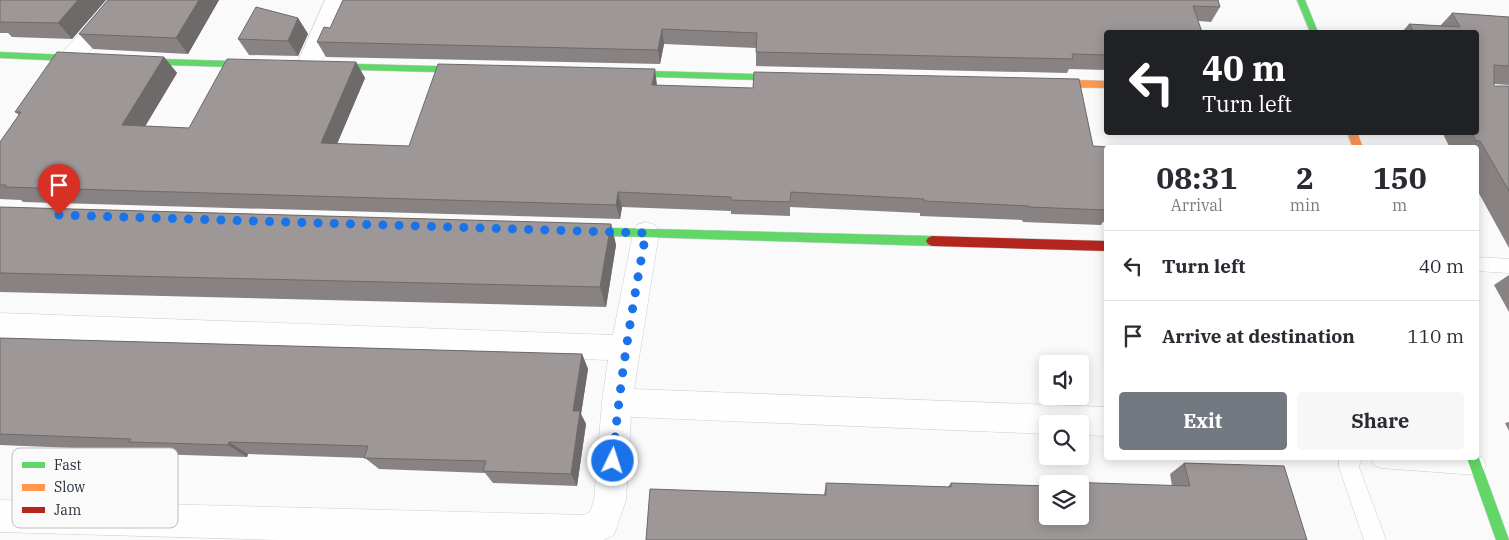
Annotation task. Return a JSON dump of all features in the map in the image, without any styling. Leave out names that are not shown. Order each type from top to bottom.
[{"type":"street","points":[[71,58],[120,0]]},
{"type":"street","points":[[336,0],[303,66],[488,70]]},
{"type":"street","points":[[1301,0],[1313,30]]},
{"type":"street","points":[[0,55],[100,59]]},
{"type":"street","points":[[120,60],[278,66]]},
{"type":"street","points":[[607,73],[807,78]]},
{"type":"street","points":[[1026,83],[1104,85]]},
{"type":"street","points":[[567,231],[1104,246]]},
{"type":"street","points":[[178,521],[584,532],[602,523],[610,500],[617,402],[646,233]]},
{"type":"street","points":[[0,326],[625,348]]},
{"type":"street","points":[[617,402],[1104,422]]},
{"type":"street","points":[[1475,461],[1503,540]]},
{"type":"lane","points":[[1479,264],[1509,266]]},
{"type":"lane","points":[[1348,460],[1375,540]]},
{"type":"lane","points":[[1444,460],[1475,461]]},
{"type":"building","points":[[0,0],[78,0],[58,23],[0,22]]},
{"type":"building","points":[[108,0],[199,0],[176,38],[79,34]]},
{"type":"building","points":[[343,0],[1218,0],[1220,7],[1193,6],[1201,30],[1104,30],[1104,55],[1072,54],[1073,59],[756,52],[757,33],[662,29],[658,50],[317,42],[324,27],[330,28]]},
{"type":"building","points":[[256,7],[298,18],[288,41],[238,39]]},
{"type":"building","points":[[1452,13],[1509,17],[1509,66],[1494,65],[1494,86],[1509,86],[1509,191],[1480,141],[1476,141],[1473,135],[1479,135],[1479,30],[1413,30],[1409,24],[1460,27]]},
{"type":"building","points":[[57,52],[164,57],[122,125],[189,128],[227,59],[356,62],[321,143],[409,146],[438,64],[655,69],[652,85],[753,88],[754,72],[1079,79],[1093,146],[1104,147],[1104,210],[791,192],[790,202],[731,200],[731,197],[618,192],[616,205],[5,187],[6,185],[0,185],[0,142],[21,112],[15,112]]},
{"type":"building","points":[[0,207],[611,224],[600,287],[0,273]]},
{"type":"building","points":[[0,338],[582,354],[573,411],[580,411],[571,474],[483,471],[486,461],[364,458],[368,446],[229,442],[228,445],[129,442],[131,439],[0,434]]},
{"type":"building","points":[[1184,463],[1284,466],[1307,540],[646,540],[650,489],[826,495],[826,483],[951,487],[951,483],[1039,486],[1039,525],[1089,525],[1089,483],[1190,486]]},
{"type":"traffic: fast","points":[[1301,0],[1313,30]]},
{"type":"traffic: fast","points":[[0,55],[90,59]]},
{"type":"traffic: fast","points":[[131,61],[262,65]]},
{"type":"traffic: fast","points":[[320,66],[472,70]]},
{"type":"traffic: fast","points":[[618,73],[792,78]]},
{"type":"traffic: fast","points":[[575,231],[932,241]]},
{"type":"traffic: fast","points":[[1474,460],[1503,540]]},
{"type":"traffic: slow","points":[[1043,83],[1104,85]]},
{"type":"traffic: slow","points":[[1353,135],[1357,145]]},
{"type":"traffic: jam","points":[[932,241],[1104,246]]},
{"type":"route","points":[[59,215],[646,233],[617,402],[613,461]]}]
